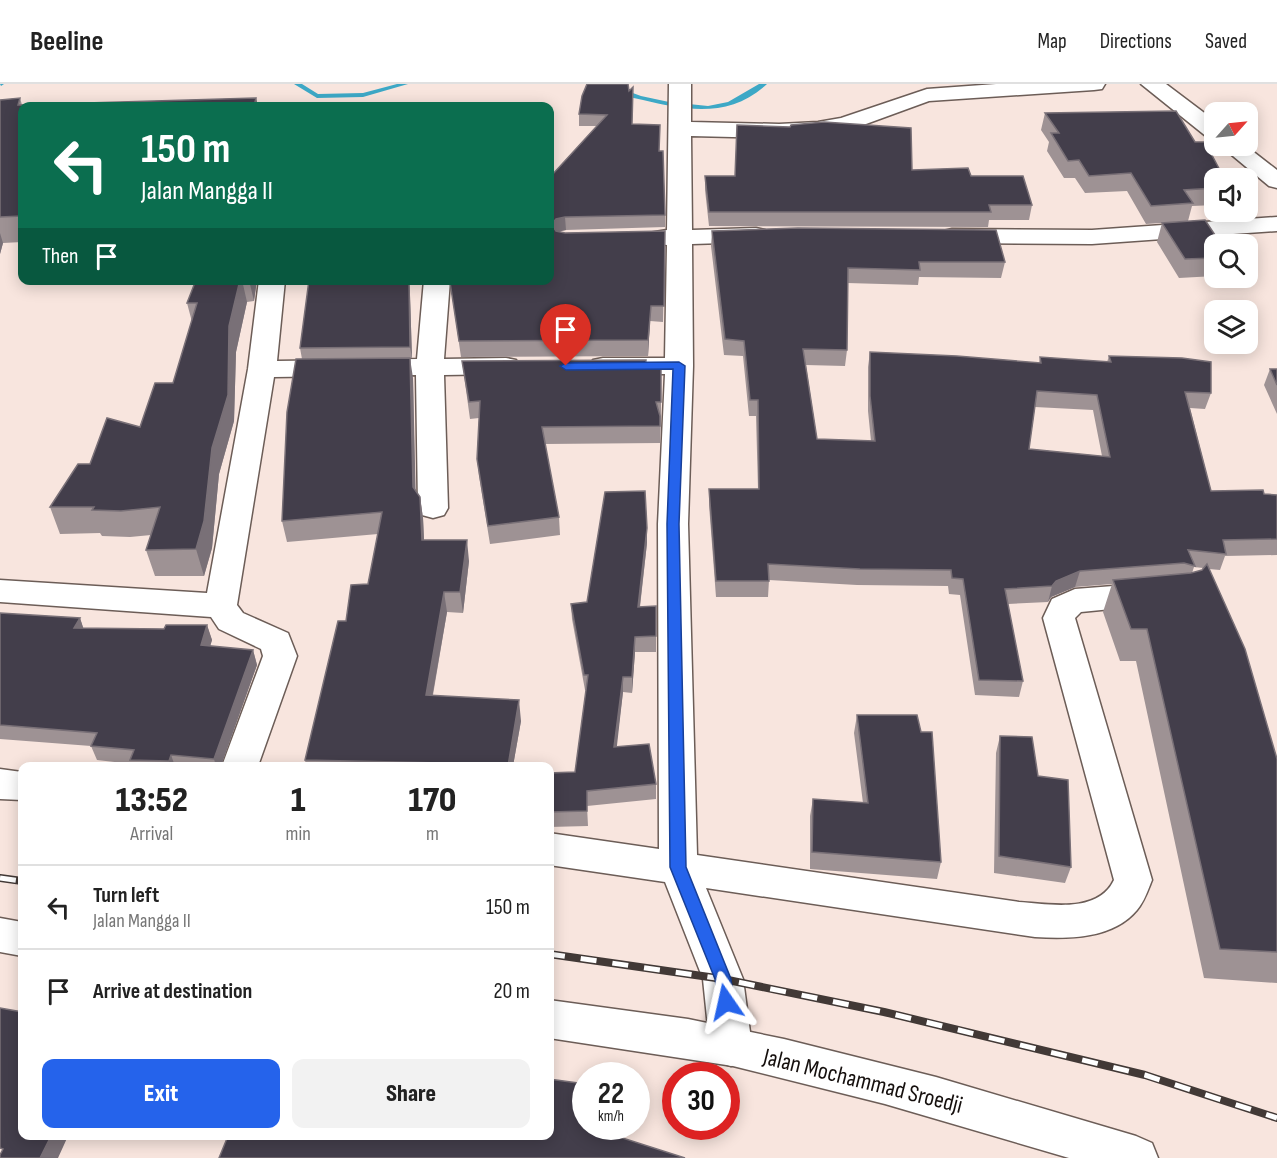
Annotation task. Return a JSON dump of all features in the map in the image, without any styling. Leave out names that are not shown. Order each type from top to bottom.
[{"type":"street","points":[[680,84],[679,366],[673,524],[678,867],[723,979],[731,1047]]},
{"type":"street","points":[[680,118],[816,129],[839,125],[903,101],[927,95],[1094,84]]},
{"type":"street","points":[[1152,84],[1204,124]]},
{"type":"street","points":[[1245,156],[1277,181]]},
{"type":"street","points":[[927,235],[1092,237],[1277,224]]},
{"type":"street","points":[[634,238],[773,235]]},
{"type":"street","points":[[241,762],[280,656],[276,642],[231,621],[221,606],[262,369],[271,285]]},
{"type":"street","points":[[433,508],[430,366],[437,285]]},
{"type":"street","points":[[262,369],[537,366]]},
{"type":"street","points":[[572,366],[679,366]]},
{"type":"street","points":[[0,591],[221,606]]},
{"type":"street","points":[[554,850],[1019,919],[1074,921],[1090,919],[1110,911],[1129,893],[1133,880],[1059,618],[1064,607],[1075,601],[1178,592]]},
{"type":"street","points":[[0,784],[18,786]]},
{"type":"street","points":[[0,935],[18,938]]},
{"type":"street","name":"Jalan Mochammad Sroedji","points":[[554,1020],[731,1047],[1055,1131],[1136,1158]]},
{"type":"building","points":[[587,84],[628,84],[629,91],[633,87],[632,124],[660,125],[659,151],[663,151],[665,215],[565,217],[554,222],[554,173],[607,115],[579,114]]},
{"type":"building","points":[[20,98],[18,102],[18,216],[0,217],[0,100]]},
{"type":"building","points":[[256,98],[255,102],[120,102]]},
{"type":"building","points":[[1176,111],[1195,142],[1204,142],[1204,156],[1212,156],[1219,168],[1204,168],[1204,189],[1184,190],[1193,203],[1151,206],[1131,173],[1089,176],[1079,160],[1068,161],[1051,133],[1059,133],[1045,113]]},
{"type":"building","points":[[824,122],[911,128],[912,170],[968,168],[971,176],[1023,176],[1032,205],[989,205],[991,212],[709,212],[705,176],[735,176],[737,125],[790,127],[791,125]]},
{"type":"building","points":[[1204,220],[1206,222],[1214,234],[1204,234],[1204,258],[1185,259],[1162,223]]},
{"type":"building","points":[[554,228],[556,231],[565,233],[665,231],[664,306],[651,306],[648,340],[459,341],[450,285],[554,285]]},
{"type":"building","points":[[798,228],[996,230],[1005,262],[919,262],[920,270],[848,268],[847,350],[803,349],[817,439],[875,441],[870,396],[870,352],[1041,363],[1040,357],[1111,362],[1109,356],[1182,358],[1211,362],[1211,393],[1185,392],[1211,491],[1263,490],[1264,494],[1277,495],[1277,539],[1223,540],[1226,554],[1188,550],[1195,566],[1184,563],[1080,571],[1056,581],[1052,586],[1005,589],[1023,681],[979,680],[963,579],[952,578],[951,570],[860,569],[768,564],[769,581],[716,581],[709,489],[759,489],[758,400],[750,400],[744,341],[725,339],[712,231]],"holes":[[[1037,391],[1097,395],[1110,457],[1029,449]]]},
{"type":"building","points":[[194,285],[239,285],[229,326],[228,395],[212,448],[204,521],[196,549],[146,550],[160,507],[121,511],[92,510],[94,507],[50,507],[78,464],[90,464],[107,418],[140,427],[155,383],[173,383],[197,303],[187,303]]},
{"type":"building","points":[[308,285],[409,285],[410,347],[300,348]]},
{"type":"building","points":[[410,358],[413,487],[420,497],[422,540],[467,540],[460,592],[444,592],[426,695],[519,700],[509,762],[305,760],[338,621],[346,621],[351,585],[368,584],[382,512],[282,521],[287,412],[296,359]]},
{"type":"building","points":[[646,360],[645,369],[661,369],[661,402],[656,402],[660,426],[542,427],[559,517],[488,526],[477,459],[480,401],[469,402],[462,361]]},
{"type":"building","points":[[1270,369],[1277,369],[1277,385]]},
{"type":"building","points":[[645,491],[647,528],[638,607],[656,606],[656,636],[635,637],[632,677],[623,677],[614,747],[649,744],[656,784],[587,791],[587,811],[554,812],[554,773],[575,772],[588,675],[584,675],[571,604],[587,602],[605,492]]},
{"type":"building","points":[[1207,564],[1245,649],[1277,759],[1277,952],[1220,949],[1147,629],[1131,629],[1113,580],[1191,573],[1202,570]]},
{"type":"building","points":[[0,613],[80,618],[74,628],[164,629],[166,625],[207,625],[201,645],[253,650],[214,759],[171,755],[169,761],[130,760],[134,750],[91,746],[97,733],[0,725]]},
{"type":"building","points":[[857,715],[917,715],[921,732],[932,732],[941,862],[812,852],[813,799],[868,803]]},
{"type":"building","points":[[1000,736],[1032,737],[1038,776],[1068,780],[1071,867],[999,856]]},
{"type":"building","points":[[0,1008],[18,1011],[18,1140],[49,1140],[40,1158],[0,1158],[3,1149],[0,1148]]},
{"type":"building","points":[[554,1080],[572,1082],[572,1140],[629,1140],[685,1158],[219,1158],[226,1140],[554,1140]]},
{"type":"waterway","points":[[297,84],[317,96],[363,95],[405,84]]},
{"type":"waterway","points":[[602,84],[654,101],[697,108],[731,103],[764,84]]},
{"type":"railway","points":[[0,878],[18,880]]},
{"type":"railway","points":[[554,955],[723,979],[884,1012],[1145,1075],[1277,1118]]},
{"type":"route","points":[[566,366],[679,366],[673,524],[678,867],[723,979],[726,1002]]}]
